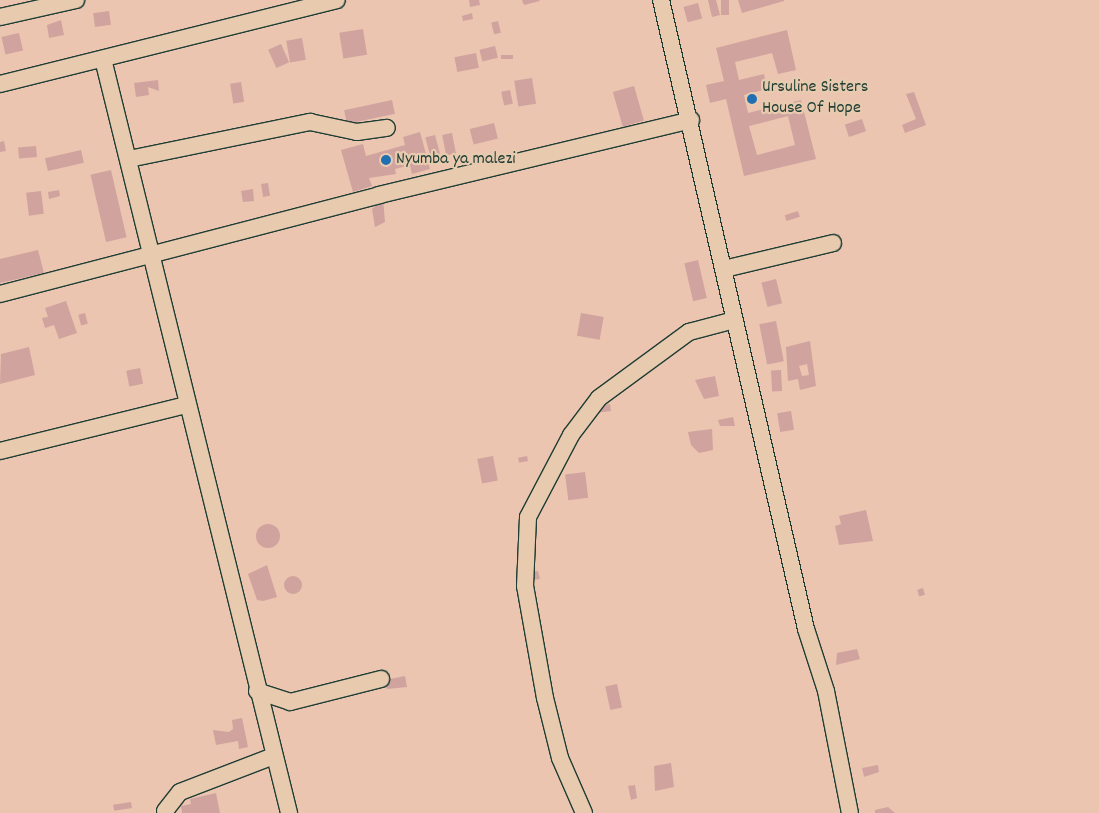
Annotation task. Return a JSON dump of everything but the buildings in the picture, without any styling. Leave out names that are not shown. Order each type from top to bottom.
[{"type":"street","points":[[0,17],[76,0]]},
{"type":"street","points":[[0,84],[337,0]]},
{"type":"street","points":[[661,0],[691,120],[734,320],[806,629],[826,691],[850,813]]},
{"type":"street","points":[[103,59],[129,159],[186,405],[289,813]]},
{"type":"street","points":[[0,294],[150,254],[691,120]]},
{"type":"street","points":[[129,159],[310,122],[357,132],[387,128]]},
{"type":"street","points":[[724,269],[833,243]]},
{"type":"street","points":[[584,813],[560,758],[545,698],[525,586],[528,517],[571,435],[599,398],[688,332],[734,320]]},
{"type":"street","points":[[0,451],[186,405]]},
{"type":"street","points":[[257,690],[290,702],[381,679]]},
{"type":"street","points":[[165,811],[180,792],[274,756]]},
{"type":"place","name":"Ursuline Sisters House Of Hope","points":[[752,99]]},
{"type":"place","name":"Nyumba ya malezi","points":[[386,160]]}]
